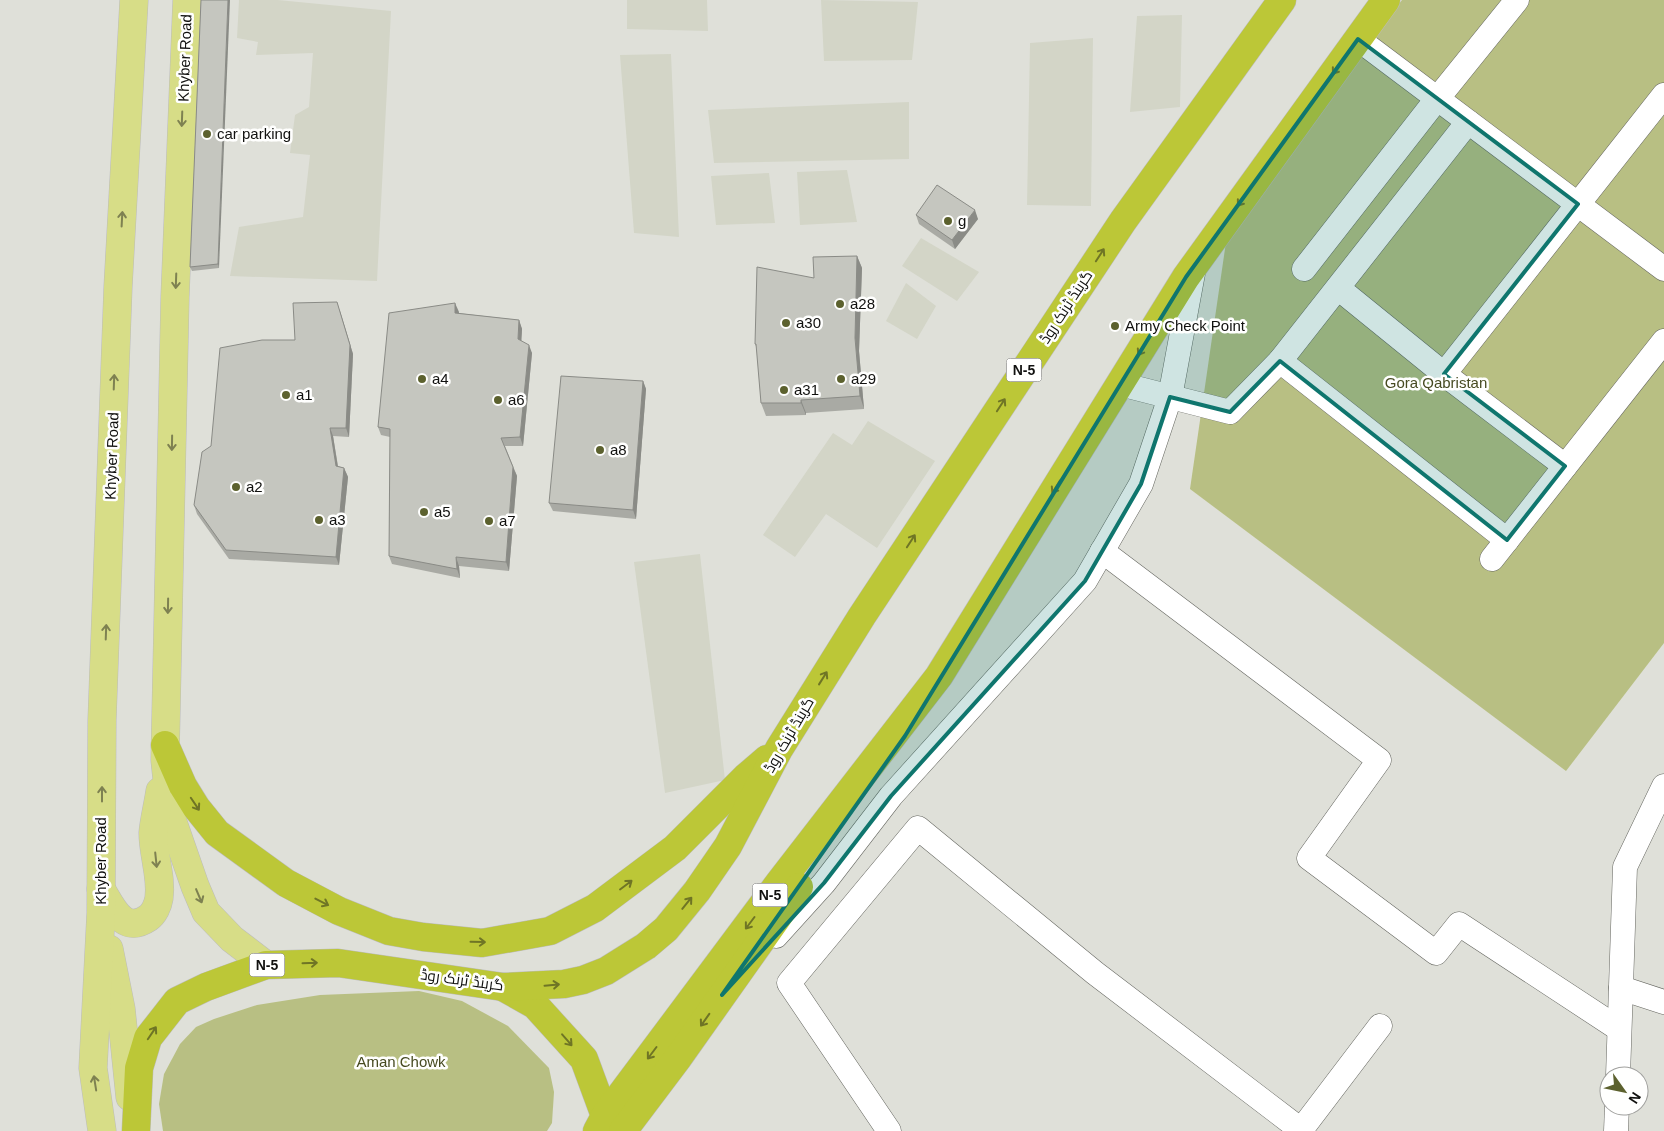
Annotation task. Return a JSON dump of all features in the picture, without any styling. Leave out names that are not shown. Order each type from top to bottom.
[{"type":"highway","name":"گرینڈ ٹرنک روڈ","points":[[135,1131],[139,1068],[148,1038],[177,1001],[206,987],[266,965],[338,963],[503,987],[544,986],[583,980],[606,971],[646,946],[666,929],[728,846],[779,749],[867,608],[1122,221],[1282,0]]},
{"type":"highway","name":"N-5","points":[[608,1126],[785,875],[939,676],[1194,266],[1386,0]]},
{"type":"highway","points":[[503,987],[535,1005],[584,1059],[608,1126],[678,1058],[905,736],[939,676]]},
{"type":"highway","points":[[165,753],[196,807],[217,833],[286,883],[339,911],[389,931],[422,937],[482,943],[550,931],[595,908],[675,848],[746,777],[779,749]]},
{"type":"main road","name":"Khyber Road","points":[[101,901],[102,720],[117,306],[134,0]]},
{"type":"main road","name":"Khyber Road","points":[[165,753],[175,297],[187,0]]},
{"type":"main road","points":[[101,901],[124,921],[133,924],[142,922],[151,916],[155,910],[159,899],[153,833],[165,753]]},
{"type":"main road","points":[[165,753],[171,817],[206,912],[232,939],[266,965]]},
{"type":"main road","points":[[101,901],[93,1068],[102,1131]]},
{"type":"main road","points":[[101,901],[121,1009],[135,1131]]},
{"type":"street","points":[[1304,269],[1437,99],[1518,0]]},
{"type":"street","points":[[1358,39],[1664,269]]},
{"type":"street","points":[[1444,374],[1664,95]]},
{"type":"street","points":[[1120,384],[1230,412],[1280,361],[1468,122]]},
{"type":"street","points":[[722,995],[824,883],[891,796],[1085,581],[1141,484],[1170,397],[1194,266]]},
{"type":"street","points":[[1338,288],[1444,374],[1565,466]]},
{"type":"street","points":[[1492,559],[1664,341]]},
{"type":"street","points":[[1280,361],[1507,540]]},
{"type":"street","points":[[1102,551],[1379,760],[1309,858],[1436,953],[1459,924],[1619,1029]]},
{"type":"street","points":[[1618,1066],[1625,867],[1664,786]]},
{"type":"street","points":[[889,1131],[789,983],[918,828],[1095,973],[1301,1130],[1380,1026]]},
{"type":"street","points":[[1621,988],[1664,1002]]},
{"type":"street","points":[[1616,1131],[1617,1116]]},
{"type":"highlighted area","points":[[1358,39],[1578,204],[1444,374],[1565,466],[1507,540],[1280,361],[1230,412],[1170,397],[1141,484],[1085,581],[891,796],[824,883],[722,995],[905,736],[1186,277]]},
{"type":"shaded area","points":[[239,0],[278,0],[391,11],[377,281],[230,276],[239,227],[303,217],[310,155],[290,153],[295,115],[309,107],[313,53],[256,55],[258,42],[237,38]]},
{"type":"shaded area","points":[[627,0],[707,0],[708,31],[627,29]]},
{"type":"shaded area","points":[[821,0],[918,2],[912,60],[824,61]]},
{"type":"shaded area","points":[[1182,15],[1180,107],[1130,112],[1137,16]]},
{"type":"shaded area","points":[[1093,38],[1091,206],[1027,205],[1030,43]]},
{"type":"shaded area","points":[[671,54],[679,237],[634,233],[620,55]]},
{"type":"shaded area","points":[[909,102],[909,159],[714,163],[708,110]]},
{"type":"shaded area","points":[[847,170],[857,222],[800,225],[797,172]]},
{"type":"shaded area","points":[[769,173],[775,223],[716,225],[711,176]]},
{"type":"shaded area","points":[[921,238],[979,272],[957,301],[902,266]]},
{"type":"shaded area","points":[[906,283],[936,306],[917,339],[886,321]]},
{"type":"shaded area","points":[[868,421],[935,461],[877,548],[826,514],[795,557],[763,535],[833,433],[852,445]]},
{"type":"shaded area","points":[[700,554],[725,780],[665,793],[634,562]]},
{"type":"green space","name":"Gora Qabristan","points":[[1402,0],[1664,0],[1664,643],[1566,771],[1190,489],[1226,242],[1291,136]]},
{"type":"green space","name":"Aman Chowk","points":[[419,991],[462,1001],[508,1026],[549,1068],[554,1092],[552,1123],[547,1131],[163,1131],[159,1104],[164,1074],[180,1044],[196,1027],[257,1005],[320,995]]},
{"type":"building","name":"car parking","points":[[201,0],[228,0],[218,264],[190,267]]},
{"type":"building","name":"g","points":[[937,185],[975,210],[952,240],[916,215]]},
{"type":"building","points":[[857,256],[855,338],[860,396],[801,400],[801,403],[761,403],[755,344],[757,267],[814,278],[813,257]]},
{"type":"building","points":[[337,302],[350,345],[346,428],[330,428],[336,466],[344,468],[336,557],[226,550],[194,505],[202,452],[211,446],[220,348],[262,340],[295,340],[293,303]]},
{"type":"building","points":[[455,303],[455,313],[519,320],[518,339],[529,345],[520,437],[501,438],[513,467],[506,562],[456,557],[457,569],[389,556],[390,429],[378,427],[389,313]]},
{"type":"building","name":"a8","points":[[561,376],[643,381],[633,510],[549,503]]},
{"type":"place","name":"car parking","points":[[207,134]]},
{"type":"place","name":"g","points":[[948,221]]},
{"type":"place","name":"a28","points":[[840,304]]},
{"type":"place","name":"a30","points":[[786,323]]},
{"type":"place","name":"Army Check Point","points":[[1115,326]]},
{"type":"place","name":"a4","points":[[422,379]]},
{"type":"place","name":"a29","points":[[841,379]]},
{"type":"place","name":"a31","points":[[784,390]]},
{"type":"place","name":"a1","points":[[286,395]]},
{"type":"place","name":"a6","points":[[498,400]]},
{"type":"place","name":"a8","points":[[600,450]]},
{"type":"place","name":"a2","points":[[236,487]]},
{"type":"place","name":"a5","points":[[424,512]]},
{"type":"place","name":"a3","points":[[319,520]]},
{"type":"place","name":"a7","points":[[489,521]]}]
